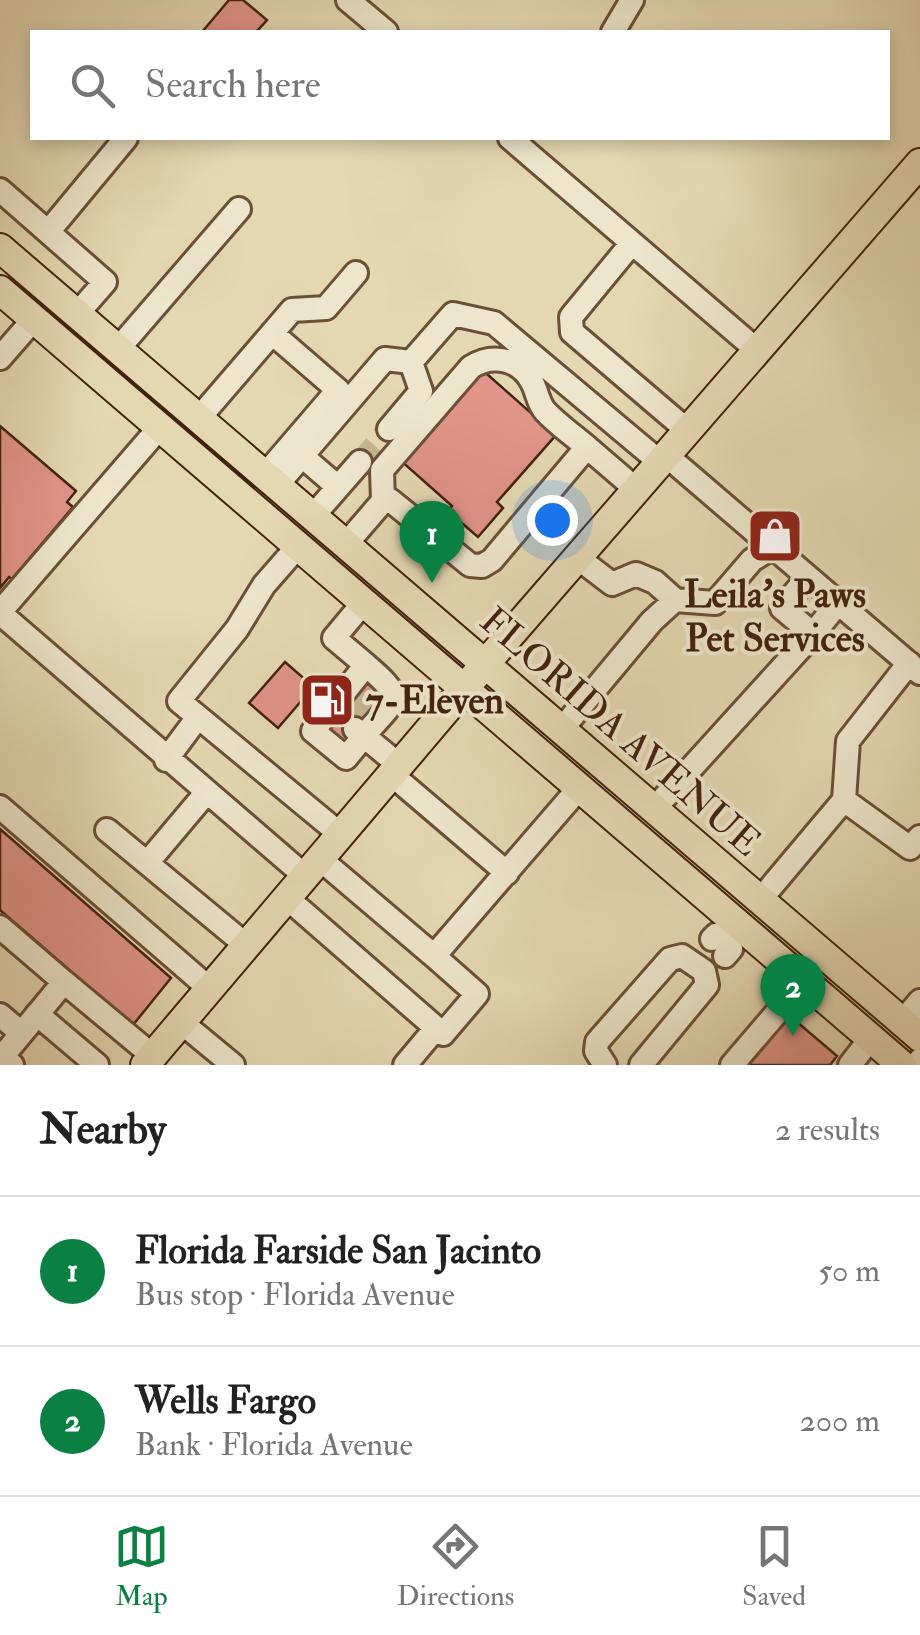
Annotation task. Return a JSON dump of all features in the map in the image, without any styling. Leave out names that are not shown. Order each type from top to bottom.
[{"type":"main road","points":[[149,1060],[485,664],[920,163]]},
{"type":"main road","name":"FLORIDA AVENUE","points":[[0,248],[760,900],[914,1020]]},
{"type":"main road","name":"FLORIDA AVENUE","points":[[0,290],[580,787],[716,951],[804,981],[902,1065]]},
{"type":"street","points":[[348,0],[384,30]]},
{"type":"street","points":[[614,30],[632,0]]},
{"type":"street","points":[[48,232],[124,140]]},
{"type":"street","points":[[520,141],[758,350]]},
{"type":"street","points":[[0,190],[105,282],[77,314]]},
{"type":"street","points":[[118,348],[239,209]]},
{"type":"street","points":[[632,243],[571,316],[572,332],[688,431]]},
{"type":"street","points":[[198,418],[292,310],[326,308],[356,273]]},
{"type":"street","points":[[411,362],[453,314],[494,323],[773,547],[914,668],[848,741],[844,800],[760,900]]},
{"type":"street","points":[[0,358],[34,319]]},
{"type":"street","points":[[271,480],[338,390],[272,333]]},
{"type":"street","points":[[346,544],[383,501],[382,470],[472,367],[492,358],[511,362],[530,378],[543,409],[637,490]]},
{"type":"street","points":[[271,480],[302,456],[385,359],[411,362]]},
{"type":"street","points":[[388,428],[421,391],[411,362]]},
{"type":"street","points":[[160,428],[0,613],[304,878],[443,1034],[477,994],[434,956],[304,878]]},
{"type":"street","points":[[383,501],[396,503],[470,565],[482,566],[492,560],[587,447]]},
{"type":"street","points":[[302,456],[338,487]]},
{"type":"street","points":[[313,516],[360,462]]},
{"type":"street","points":[[299,546],[264,586],[237,628],[179,701],[340,834]]},
{"type":"street","points":[[578,558],[612,584],[636,574],[655,582],[675,600],[715,603],[752,560],[773,547]]},
{"type":"street","points":[[808,576],[782,608],[812,634]]},
{"type":"street","points":[[562,730],[652,621],[675,600]]},
{"type":"street","points":[[364,602],[334,638],[391,687],[394,695],[367,724],[346,758],[313,731],[341,702],[366,666]]},
{"type":"street","points":[[654,809],[838,603]]},
{"type":"street","points":[[166,760],[198,716]]},
{"type":"street","points":[[367,724],[395,770],[507,873]]},
{"type":"street","points":[[434,956],[580,787]]},
{"type":"street","points":[[147,863],[206,793]]},
{"type":"street","points":[[844,800],[910,848],[920,837]]},
{"type":"street","points":[[0,807],[210,989]]},
{"type":"street","points":[[107,830],[246,946]]},
{"type":"street","points":[[0,927],[149,1060]]},
{"type":"street","points":[[605,1065],[596,1051],[597,1042],[670,959],[716,951],[705,992],[641,1065]]},
{"type":"street","points":[[732,1065],[804,981]]},
{"type":"street","points":[[12,1065],[2,1057],[64,982]]},
{"type":"street","points":[[37,1014],[96,1065]]},
{"type":"street","points":[[0,1015],[21,1033]]},
{"type":"street","points":[[181,1022],[233,1065]]},
{"type":"street","points":[[404,1065],[436,1028]]},
{"type":"street","points":[[850,1065],[871,1038]]},
{"type":"building","points":[[229,0],[243,0],[267,20],[258,30],[204,30]]},
{"type":"building","points":[[475,374],[487,374],[556,435],[497,502],[503,508],[478,537],[448,511],[452,506],[400,460]]},
{"type":"building","points":[[0,426],[76,491],[67,502],[73,507],[0,588]]},
{"type":"building","points":[[285,662],[307,681],[308,693],[278,728],[249,703]]},
{"type":"building","points":[[364,679],[384,695],[344,743],[325,727]]},
{"type":"building","points":[[0,829],[171,978],[133,1025],[0,910]]},
{"type":"building","points":[[790,1016],[837,1056],[830,1065],[748,1065]]},
{"type":"tunnel","points":[[360,462],[389,429]]},
{"type":"tunnel","points":[[351,696],[370,712]]},
{"type":"place","name":"Leila's Paws Pet Services","points":[[775,536]]},
{"type":"place","name":"Florida Farside San Jacinto","points":[[432,583]]},
{"type":"place","name":"7-Eleven","points":[[327,700]]},
{"type":"place","name":"Wells Fargo","points":[[793,1036]]}]
